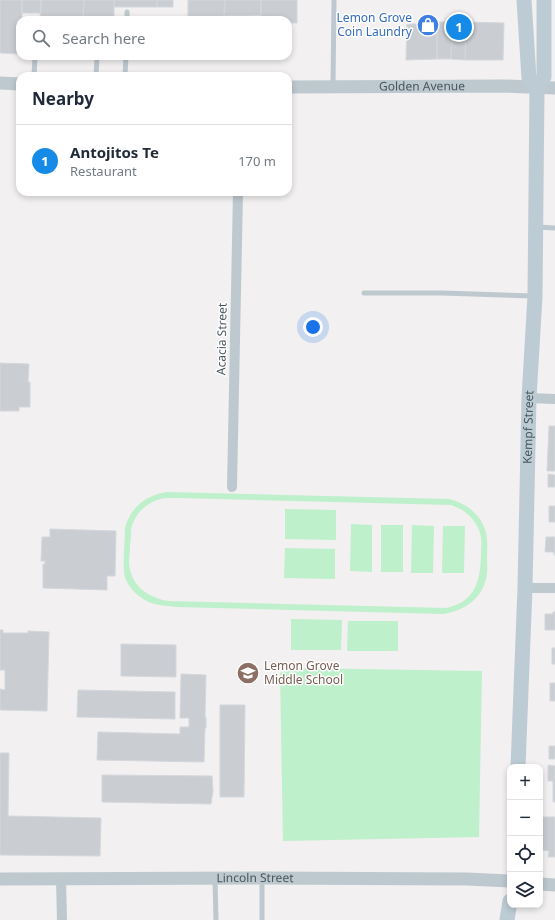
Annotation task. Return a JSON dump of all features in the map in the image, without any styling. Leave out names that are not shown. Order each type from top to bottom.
[{"type":"main road","name":"Kempf Street","points":[[524,0],[529,78],[537,88]]},
{"type":"main road","name":"Kempf Street","points":[[518,764],[525,588],[529,398],[535,296],[537,88],[544,77],[544,0]]},
{"type":"main road","points":[[507,920],[509,908]]},
{"type":"street","points":[[0,83],[16,84]]},
{"type":"street","name":"Golden Avenue","points":[[292,87],[505,86],[555,88]]},
{"type":"street","name":"Acacia Street","points":[[232,487],[238,196]]},
{"type":"street","points":[[529,398],[555,398]]},
{"type":"street","points":[[525,588],[555,588]]},
{"type":"street","name":"Lincoln Street","points":[[0,879],[262,878],[460,879],[507,881]]},
{"type":"street","points":[[61,879],[62,920]]},
{"type":"street","points":[[543,884],[555,885]]},
{"type":"lane","points":[[332,87],[334,1]]},
{"type":"lane","points":[[34,72],[35,60]]},
{"type":"lane","points":[[96,60],[96,72]]},
{"type":"lane","points":[[125,72],[126,60]]},
{"type":"lane","points":[[536,228],[555,228]]},
{"type":"lane","points":[[364,293],[442,293],[535,296]]},
{"type":"lane","points":[[215,878],[216,920]]},
{"type":"lane","points":[[262,878],[262,920]]},
{"type":"green space","points":[[167,492],[449,499],[461,503],[477,515],[484,527],[487,542],[486,579],[484,586],[475,599],[464,607],[443,614],[176,607],[154,604],[137,594],[125,578],[125,528],[131,514],[140,504],[146,499]],"holes":[[[165,498],[451,505],[466,513],[474,521],[479,531],[481,539],[481,556],[477,582],[470,596],[464,601],[446,608],[168,601],[160,599],[153,597],[141,589],[130,571],[131,530],[135,518],[148,505]]]},
{"type":"green space","points":[[285,509],[336,510],[336,540],[285,539]]},
{"type":"green space","points":[[351,524],[372,525],[372,572],[350,571]]},
{"type":"green space","points":[[381,525],[403,525],[403,572],[381,572]]},
{"type":"green space","points":[[412,525],[434,526],[433,573],[411,573]]},
{"type":"green space","points":[[443,526],[465,526],[464,573],[442,573]]},
{"type":"green space","points":[[285,548],[335,549],[335,579],[284,578]]},
{"type":"green space","points":[[291,619],[342,620],[341,650],[291,650]]},
{"type":"green space","points":[[348,621],[398,621],[398,651],[347,651]]},
{"type":"green space","points":[[294,668],[482,671],[479,837],[283,841],[280,673]]},
{"type":"building","points":[[0,0],[22,0],[22,16],[16,16],[16,54],[0,53]]},
{"type":"building","points":[[22,0],[41,0],[41,13],[22,13]]},
{"type":"building","points":[[41,0],[84,0],[83,16],[40,16]]},
{"type":"building","points":[[84,0],[114,0],[114,16],[83,16]]},
{"type":"building","points":[[114,0],[157,0],[157,7],[114,7]]},
{"type":"building","points":[[157,0],[173,0],[173,7],[157,7]]},
{"type":"building","points":[[188,0],[225,0],[224,16],[188,16]]},
{"type":"building","points":[[225,0],[261,0],[261,15],[224,16]]},
{"type":"building","points":[[261,0],[297,0],[297,23],[292,23],[292,16],[261,16]]},
{"type":"building","points":[[421,22],[437,22],[437,59],[406,60],[407,24],[421,24]]},
{"type":"building","points":[[437,22],[452,22],[451,59],[437,59]]},
{"type":"building","points":[[466,22],[504,23],[503,60],[465,60]]},
{"type":"building","points":[[452,24],[466,25],[465,60],[451,59]]},
{"type":"building","points":[[0,363],[29,364],[28,382],[30,382],[30,407],[19,407],[19,411],[0,411]]},
{"type":"building","points":[[549,426],[555,426],[555,471],[547,471]]},
{"type":"building","points":[[548,474],[555,475],[555,487],[548,487]]},
{"type":"building","points":[[549,506],[555,506],[555,522],[549,522]]},
{"type":"building","points":[[50,529],[116,531],[115,576],[107,576],[107,590],[43,588],[43,564],[45,564],[45,561],[41,561],[42,537],[50,537]]},
{"type":"building","points":[[546,537],[555,537],[555,555],[554,552],[545,552]]},
{"type":"building","points":[[553,612],[555,612],[555,630],[545,630],[545,614],[553,614]]},
{"type":"building","points":[[0,630],[3,630],[3,633],[28,633],[28,631],[49,632],[47,711],[0,710],[0,689],[5,690],[5,670],[0,670]]},
{"type":"building","points":[[121,644],[176,645],[176,677],[121,676]]},
{"type":"building","points":[[552,648],[555,648],[555,664],[552,664]]},
{"type":"building","points":[[181,674],[206,675],[206,728],[204,762],[97,760],[98,732],[180,734],[180,727],[189,727],[189,718],[180,718]]},
{"type":"building","points":[[550,683],[555,683],[555,701],[550,701]]},
{"type":"building","points":[[78,690],[175,692],[175,719],[77,717]]},
{"type":"building","points":[[220,705],[245,705],[244,797],[220,797]]},
{"type":"building","points":[[549,746],[555,746],[555,759],[549,759]]},
{"type":"building","points":[[0,753],[9,753],[8,816],[101,818],[100,856],[0,855]]},
{"type":"building","points":[[548,765],[555,766],[555,802],[553,802],[553,781],[548,781]]},
{"type":"building","points":[[102,775],[212,776],[213,791],[211,804],[102,802]]},
{"type":"building","points":[[543,817],[555,817],[555,857],[548,857],[549,851],[543,850]]},
{"type":"place","name":"Lemon Grove Coin Laundry","points":[[428,25]]},
{"type":"place","name":"Antojitos Te","points":[[459,27]]},
{"type":"place","name":"Lemon Grove Middle School","points":[[248,673]]}]
